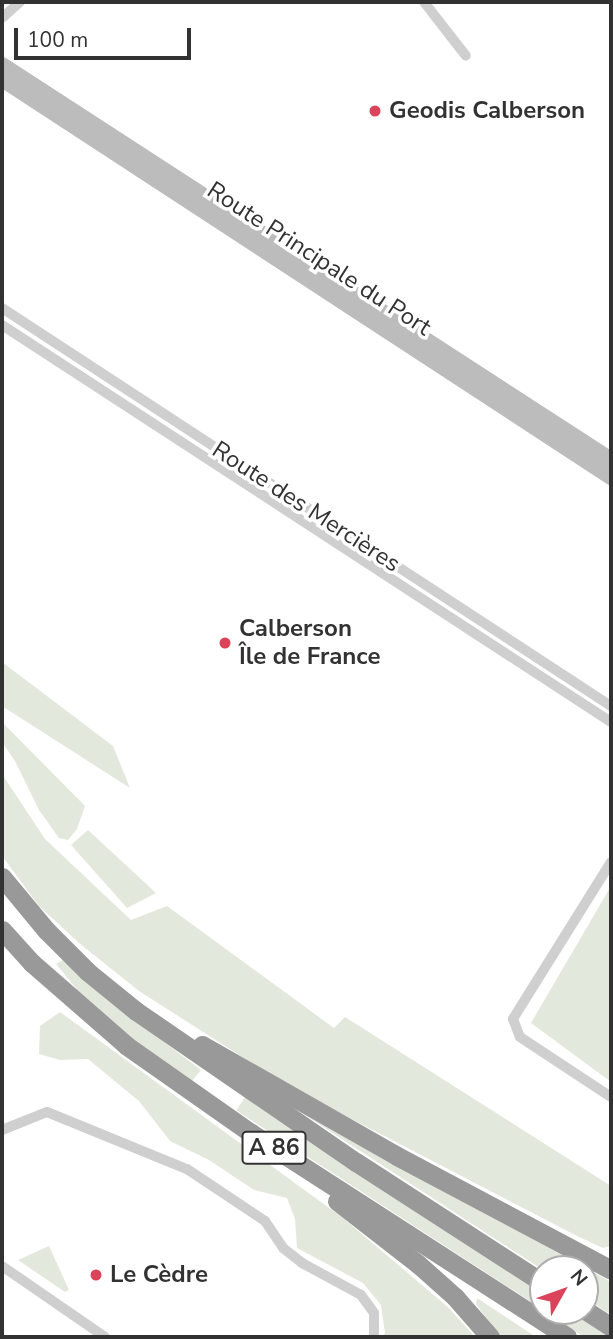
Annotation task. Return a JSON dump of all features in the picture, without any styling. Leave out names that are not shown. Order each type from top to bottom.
[{"type":"highway","name":"A 86","points":[[2,877],[46,930],[88,972],[136,1011],[356,1162],[529,1274]]},
{"type":"highway","name":"A 86","points":[[2,930],[32,963],[127,1046],[311,1171],[568,1337]]},
{"type":"highway","points":[[136,1011],[160,1019],[397,1156],[586,1255]]},
{"type":"highway","points":[[311,1171],[321,1189],[418,1264],[455,1297],[490,1337]]},
{"type":"main road","name":"Route Principale du Port","points":[[2,65],[611,460]]},
{"type":"main road","name":"Route Principale du Port","points":[[2,79],[611,477]]},
{"type":"street","points":[[424,2],[466,56]]},
{"type":"street","points":[[2,18],[15,4]]},
{"type":"street","name":"Route des Mercières","points":[[2,308],[611,706]]},
{"type":"street","name":"Route des Mercières","points":[[2,326],[611,722]]},
{"type":"street","points":[[611,862],[513,1019],[520,1037],[611,1097]]},
{"type":"street","points":[[2,1130],[47,1112],[187,1169],[265,1221],[283,1248],[302,1263],[361,1295],[374,1312],[374,1337]]},
{"type":"street","points":[[2,1266],[105,1337]]},
{"type":"shaded area","points":[[2,662],[113,746],[130,788],[2,706]]},
{"type":"shaded area","points":[[2,722],[85,806],[77,829],[68,840],[59,838],[39,810],[15,761],[2,742]]},
{"type":"shaded area","points":[[2,774],[45,839],[131,920],[167,906],[334,1028],[345,1017],[611,1186],[611,1246],[603,1248],[577,1236],[286,1085],[139,991],[79,943],[39,906],[2,856]]},
{"type":"shaded area","points":[[88,830],[156,893],[127,908],[71,845]]},
{"type":"shaded area","points":[[611,886],[611,1082],[531,1023]]},
{"type":"shaded area","points":[[63,960],[131,1017],[201,1070],[192,1081],[127,1037],[90,1005],[56,964]]},
{"type":"shaded area","points":[[60,1012],[343,1218],[449,1308],[475,1337],[382,1337],[385,1333],[381,1305],[363,1283],[297,1248],[295,1219],[287,1198],[254,1190],[209,1160],[170,1141],[139,1101],[88,1059],[60,1060],[39,1054],[40,1026]]},
{"type":"shaded area","points":[[245,1097],[529,1281],[529,1301],[236,1110]]},
{"type":"shaded area","points":[[285,1102],[562,1255],[529,1255],[529,1261]]},
{"type":"shaded area","points":[[49,1246],[69,1290],[65,1292],[18,1260]]},
{"type":"shaded area","points":[[599,1275],[611,1282],[611,1315],[599,1307]]},
{"type":"shaded area","points":[[477,1298],[536,1337],[500,1337],[476,1304]]},
{"type":"shaded area","points":[[566,1325],[593,1325],[611,1337],[584,1337]]},
{"type":"place","name":"Geodis Calberson","points":[[375,111]]},
{"type":"place","name":"Calberson Île de France","points":[[225,643]]},
{"type":"place","name":"Le Cèdre","points":[[96,1275]]}]
